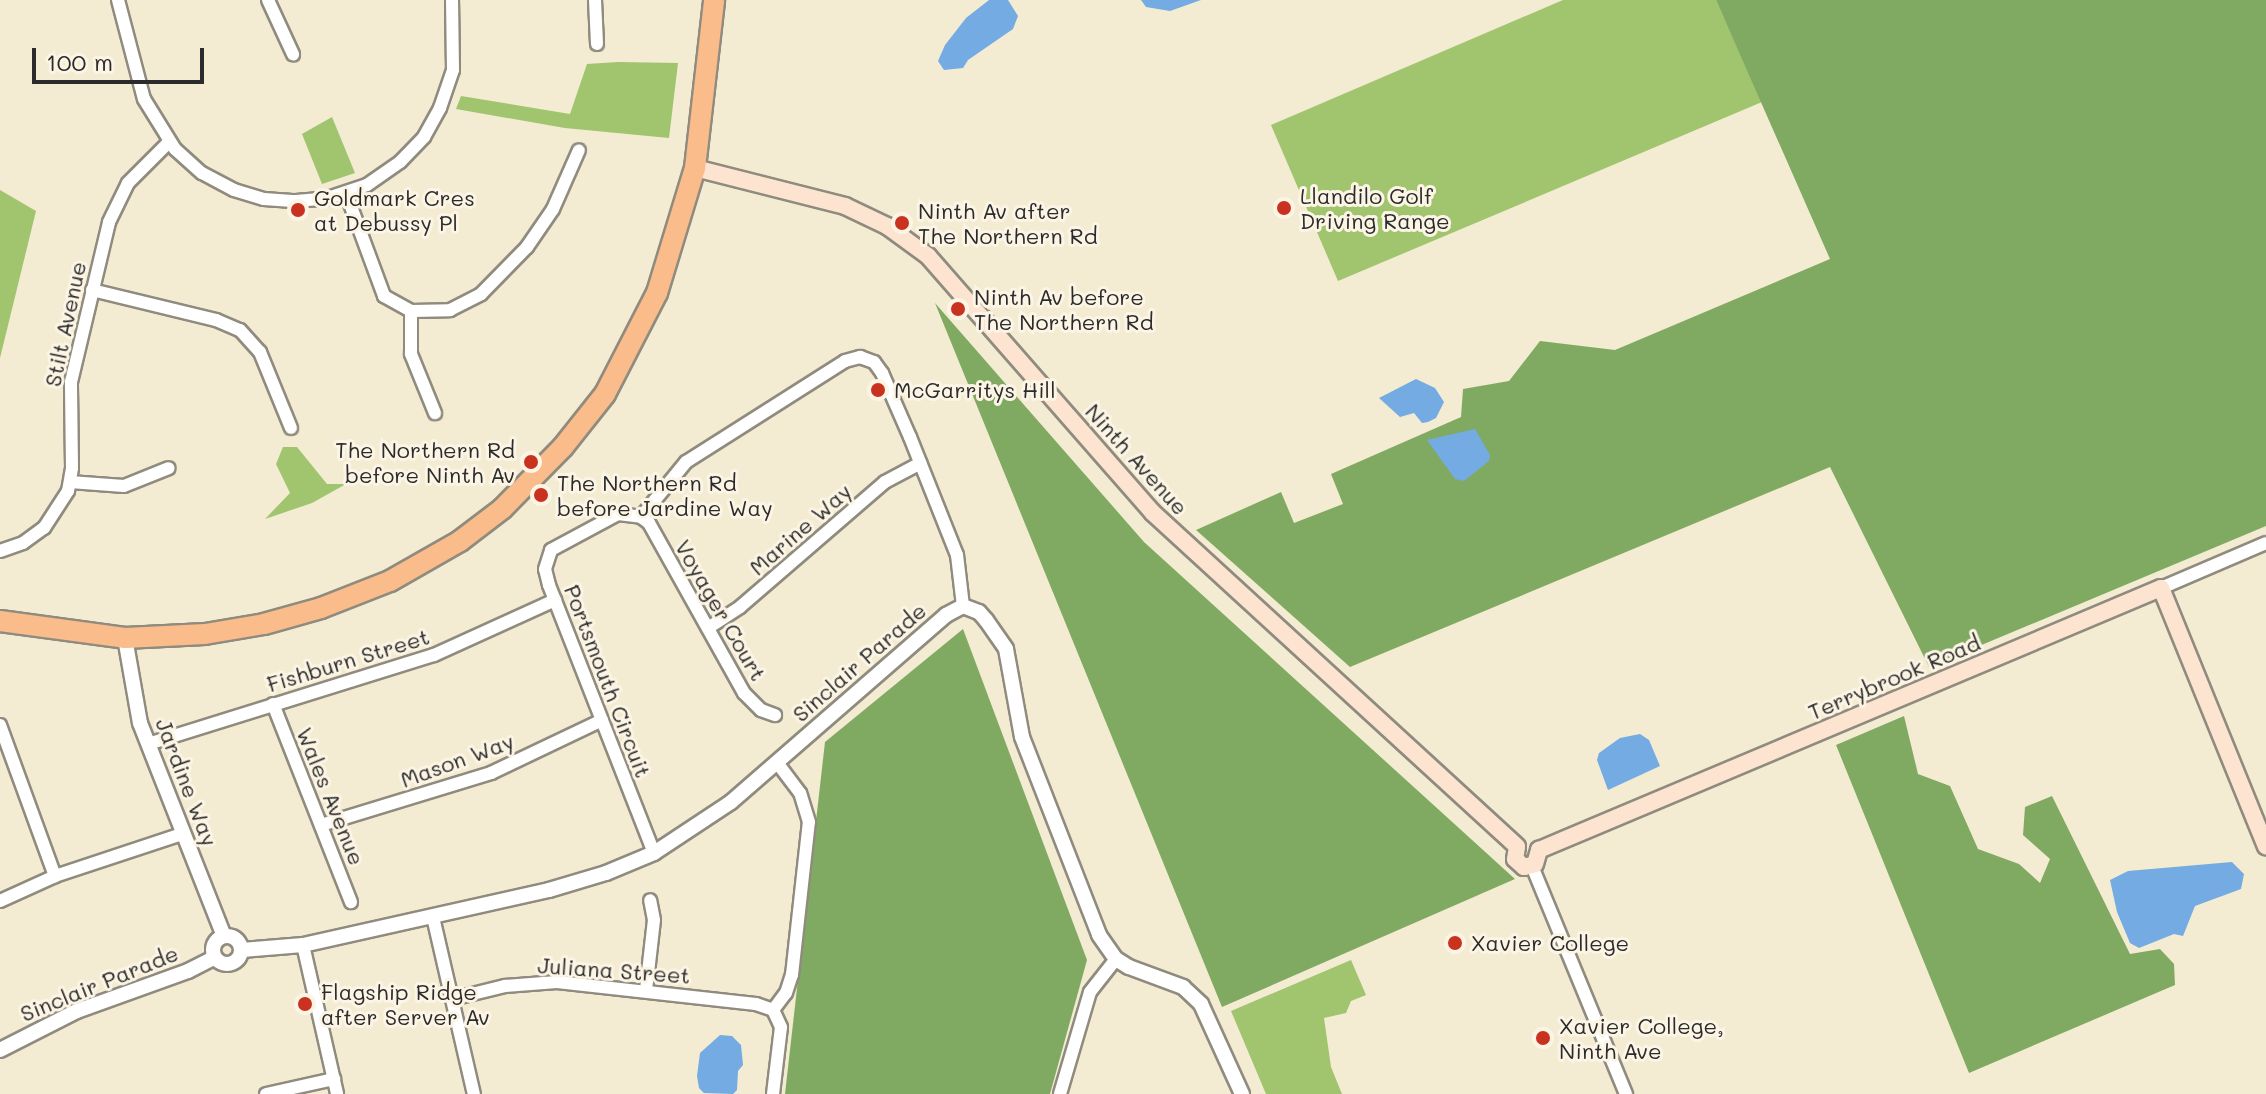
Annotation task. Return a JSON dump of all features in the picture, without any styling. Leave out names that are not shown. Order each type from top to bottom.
[{"type":"highway","points":[[0,621],[125,638],[234,630],[332,604],[412,570],[460,541],[502,509],[572,437],[620,369],[657,293],[695,168],[714,0]]},
{"type":"main road","name":"Ninth Avenue","points":[[695,168],[845,206],[887,226],[928,256],[1152,512],[1517,847],[1514,854],[1517,862],[1535,858]]},
{"type":"main road","points":[[2161,588],[2266,846]]},
{"type":"main road","name":"Terrybrook Road","points":[[1535,858],[2161,588]]},
{"type":"street","points":[[118,0],[144,99],[169,142],[209,177],[255,197],[306,201],[346,193],[373,181],[400,162],[437,116],[453,65],[452,0]]},
{"type":"street","points":[[268,0],[293,54]]},
{"type":"street","points":[[595,0],[597,44]]},
{"type":"street","name":"Stilt Avenue","points":[[0,551],[23,543],[44,528],[59,509],[70,482],[71,382],[109,222],[120,196],[134,176],[169,142]]},
{"type":"street","points":[[346,193],[381,291],[395,305],[411,311],[457,308],[475,299],[503,274],[548,217],[579,150]]},
{"type":"street","points":[[92,290],[216,320],[240,330],[260,352],[291,428]]},
{"type":"street","points":[[411,311],[411,354],[435,413]]},
{"type":"street","points":[[641,517],[686,462],[855,357],[870,360],[882,373],[960,564],[963,606],[979,612],[1006,649],[1022,737],[1099,935],[1116,959],[1142,973],[1183,987],[1201,1004],[1242,1094]]},
{"type":"street","name":"Marine Way","points":[[708,628],[740,607],[885,482],[920,463]]},
{"type":"street","points":[[70,482],[124,486],[140,483],[169,468]]},
{"type":"street","name":"Portsmouth Circuit","points":[[641,517],[618,514],[551,550],[545,569],[654,853]]},
{"type":"street","name":"Voyager Court","points":[[641,517],[649,523],[744,693],[761,710],[775,715]]},
{"type":"street","name":"Terrybrook Road","points":[[2161,588],[2266,543]]},
{"type":"street","name":"Fishburn Street","points":[[148,744],[434,655],[555,600]]},
{"type":"street","name":"Sinclair Parade","points":[[242,950],[303,945],[433,917],[581,881],[654,853],[708,820],[946,615],[963,606]]},
{"type":"street","name":"Jardine Way","points":[[125,638],[140,723],[224,936]]},
{"type":"street","name":"Wales Avenue","points":[[273,704],[351,902]]},
{"type":"street","name":"Mason Way","points":[[321,825],[491,773],[602,720]]},
{"type":"street","points":[[0,725],[55,876]]},
{"type":"street","points":[[773,1094],[781,1027],[773,1010],[786,993],[792,975],[809,822],[800,793],[777,762]]},
{"type":"street","points":[[0,901],[55,876],[182,834]]},
{"type":"street","points":[[1535,858],[1626,1094]]},
{"type":"street","points":[[646,990],[654,920],[650,900]]},
{"type":"street","points":[[433,917],[474,1094]]},
{"type":"street","points":[[224,936],[236,939],[242,950],[239,959],[231,964],[222,964],[215,957],[214,944],[224,936]]},
{"type":"street","points":[[303,945],[337,1094]]},
{"type":"street","name":"Sinclair Parade","points":[[0,1050],[77,1011],[188,971],[215,957]]},
{"type":"street","points":[[1060,1094],[1090,992],[1116,959]]},
{"type":"street","name":"Juliana Street","points":[[452,999],[505,986],[557,982],[756,1004],[773,1010]]},
{"type":"street","points":[[266,1094],[334,1079]]},
{"type":"green space","points":[[1563,0],[1716,0],[1762,102],[1338,281],[1271,125]]},
{"type":"green space","points":[[1716,0],[2266,0],[2266,526],[1929,667],[1830,467],[1350,667],[1196,530],[1281,492],[1294,523],[1343,504],[1331,474],[1461,417],[1463,389],[1509,381],[1540,341],[1615,350],[1830,259]]},
{"type":"green space","points":[[678,63],[669,138],[565,128],[456,109],[461,96],[570,114],[587,64]]},
{"type":"green space","points":[[332,117],[355,173],[322,184],[302,134]]},
{"type":"green space","points":[[0,190],[36,211],[0,358]]},
{"type":"green space","points":[[935,303],[1144,542],[1515,879],[1222,1007]]},
{"type":"green space","points":[[283,447],[297,447],[327,484],[346,484],[312,503],[265,519],[290,493],[276,464]]},
{"type":"green space","points":[[963,629],[1087,960],[1050,1094],[785,1094],[825,742]]},
{"type":"green space","points":[[1904,716],[1918,774],[1950,786],[1978,849],[2019,864],[2040,883],[2050,859],[2023,835],[2025,807],[2052,796],[2130,954],[2160,949],[2174,964],[2175,985],[1969,1073],[1836,745]]},
{"type":"green space","points":[[1351,960],[1366,995],[1351,1001],[1346,1013],[1324,1018],[1331,1067],[1342,1094],[1266,1094],[1231,1011]]},
{"type":"water","points":[[989,0],[1008,0],[1018,16],[1013,29],[968,60],[963,68],[944,70],[938,61],[945,45],[966,18]]},
{"type":"water","points":[[1141,0],[1201,0],[1170,11],[1146,7]]},
{"type":"water","points":[[1416,379],[1435,388],[1444,402],[1436,418],[1428,422],[1422,423],[1414,413],[1400,417],[1379,398]]},
{"type":"water","points":[[1475,429],[1490,455],[1489,461],[1464,481],[1455,479],[1427,440]]},
{"type":"water","points":[[1640,734],[1649,740],[1660,766],[1608,790],[1597,760],[1599,753],[1620,738]]},
{"type":"water","points":[[2232,862],[2244,874],[2241,889],[2195,906],[2183,936],[2174,934],[2139,948],[2130,943],[2117,912],[2110,880],[2128,871]]},
{"type":"water","points":[[720,1035],[732,1036],[741,1045],[743,1065],[738,1071],[737,1090],[733,1094],[704,1093],[699,1088],[700,1053]]},
{"type":"place","name":"Llandilo Golf Driving Range","points":[[1284,208]]},
{"type":"place","name":"Goldmark Cres at Debussy Pl","points":[[298,210]]},
{"type":"place","name":"Ninth Av after The Northern Rd","points":[[902,223]]},
{"type":"place","name":"Ninth Av before The Northern Rd","points":[[958,309]]},
{"type":"place","name":"McGarritys Hill","points":[[878,390]]},
{"type":"place","name":"The Northern Rd before Ninth Av","points":[[531,462]]},
{"type":"place","name":"The Northern Rd before Jardine Way","points":[[541,495]]},
{"type":"place","name":"Xavier College","points":[[1455,943]]},
{"type":"place","name":"Flagship Ridge after Server Av","points":[[305,1004]]},
{"type":"place","name":"Xavier College, Ninth Ave","points":[[1543,1038]]}]
